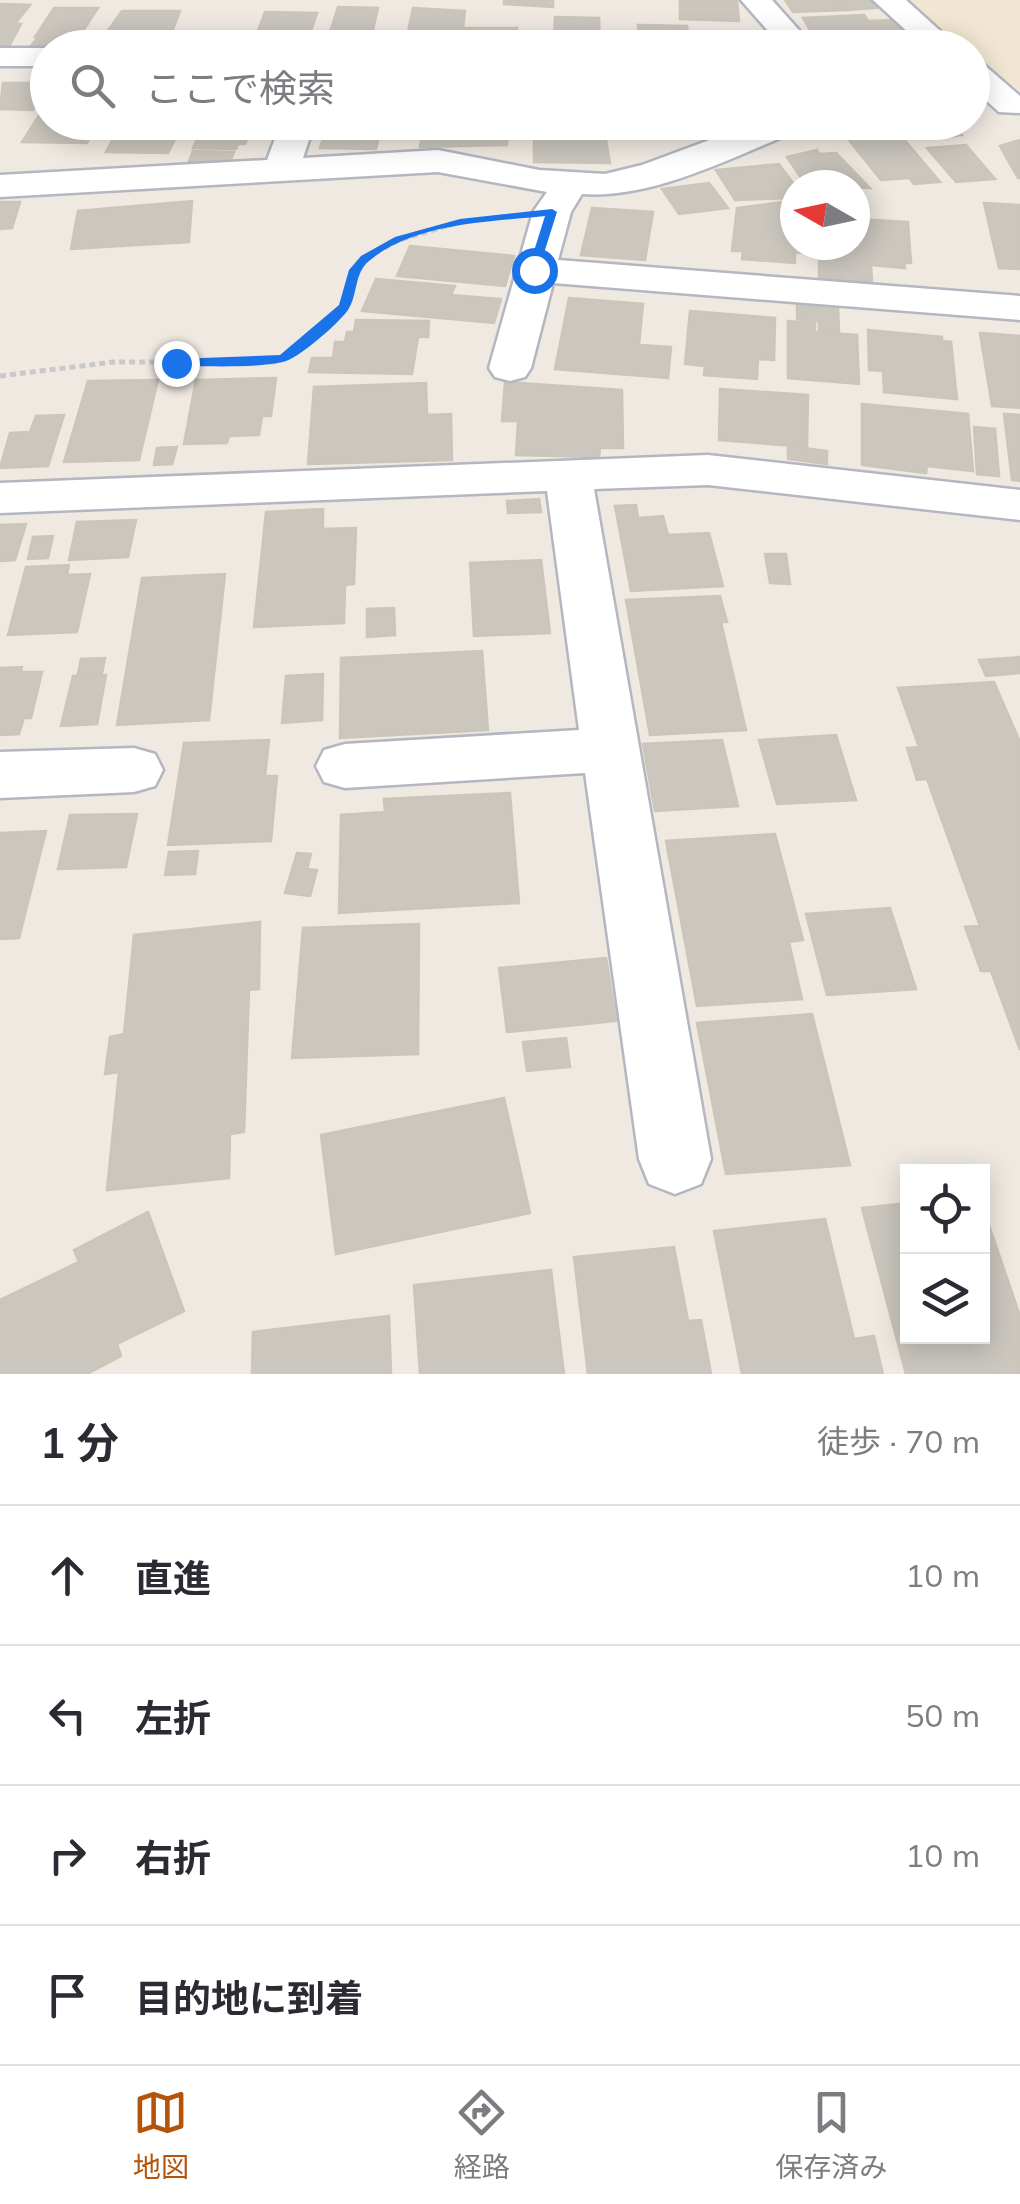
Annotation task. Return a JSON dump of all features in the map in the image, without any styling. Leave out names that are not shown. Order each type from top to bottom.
[{"type":"street","points":[[756,0],[784,30]]},
{"type":"street","points":[[888,0],[923,30]]},
{"type":"street","points":[[0,57],[30,57]]},
{"type":"street","points":[[990,84],[1016,104]]},
{"type":"street","points":[[990,104],[1016,104]]},
{"type":"street","points":[[281,171],[292,140]]},
{"type":"street","points":[[0,186],[438,161],[561,199],[654,173],[743,140]]},
{"type":"street","points":[[510,368],[534,270],[561,199]]},
{"type":"street","points":[[534,270],[1020,308]]},
{"type":"street","points":[[0,498],[724,471],[1020,505]]},
{"type":"street","points":[[568,476],[675,1159]]},
{"type":"street","points":[[345,766],[611,750]]},
{"type":"street","points":[[0,775],[134,770]]},
{"type":"path","points":[[0,376],[114,362],[274,362],[333,320],[344,306],[354,270],[379,248],[460,222],[561,199]]},
{"type":"shaded area","points":[[905,0],[1020,0],[1020,87],[1007,84],[990,70],[990,30],[942,30]]},
{"type":"building","points":[[504,0],[553,0],[553,7],[504,4]]},
{"type":"building","points":[[680,0],[737,1],[739,21],[680,19]]},
{"type":"building","points":[[785,0],[838,0],[845,10],[793,12]]},
{"type":"building","points":[[840,0],[871,0],[877,8],[847,10]]},
{"type":"building","points":[[0,4],[30,5],[15,24],[21,24],[8,48],[0,48]]},
{"type":"building","points":[[338,7],[378,8],[373,30],[331,30]]},
{"type":"building","points":[[54,8],[98,8],[84,30],[40,30]]},
{"type":"building","points":[[413,8],[465,11],[463,28],[517,28],[517,30],[408,30]]},
{"type":"building","points":[[122,11],[180,11],[173,30],[108,30]]},
{"type":"building","points":[[265,12],[317,13],[311,30],[258,30]]},
{"type":"building","points":[[864,15],[875,30],[810,30],[803,18]]},
{"type":"building","points":[[555,17],[599,18],[599,30],[555,30]]},
{"type":"building","points":[[896,20],[904,30],[877,30],[871,21]]},
{"type":"building","points":[[638,25],[687,26],[688,30],[638,30]]},
{"type":"building","points":[[3,83],[30,83],[30,110],[0,109]]},
{"type":"building","points":[[30,130],[30,140],[89,140],[87,143],[22,142]]},
{"type":"building","points":[[112,140],[174,141],[168,153],[106,152]]},
{"type":"building","points":[[197,140],[247,140],[236,149],[193,148]]},
{"type":"building","points":[[322,140],[378,140],[376,149],[320,148]]},
{"type":"building","points":[[421,140],[507,140],[507,145],[420,147]]},
{"type":"building","points":[[534,140],[606,140],[610,163],[534,162]]},
{"type":"building","points":[[849,140],[905,140],[940,182],[914,184],[909,178],[881,180]]},
{"type":"building","points":[[1020,140],[1020,178],[1018,178],[1000,146]]},
{"type":"building","points":[[966,145],[995,179],[956,182],[927,148]]},
{"type":"building","points":[[817,150],[819,154],[836,153],[853,170],[796,170],[787,157]]},
{"type":"building","points":[[193,151],[234,152],[230,162],[189,161]]},
{"type":"building","points":[[779,164],[783,170],[780,170],[780,198],[735,200],[716,170]]},
{"type":"building","points":[[709,183],[728,208],[679,214],[662,189]]},
{"type":"building","points":[[192,201],[189,242],[71,249],[78,211]]},
{"type":"building","points":[[0,202],[20,202],[12,228],[0,229]]},
{"type":"building","points":[[780,203],[780,260],[795,263],[742,259],[743,251],[732,251],[737,208]]},
{"type":"building","points":[[984,203],[1020,205],[1020,269],[999,268]]},
{"type":"building","points":[[592,208],[653,212],[645,260],[581,255]]},
{"type":"building","points":[[870,220],[908,222],[911,263],[904,263],[905,268],[871,265],[872,282],[819,278],[819,260],[870,260]]},
{"type":"building","points":[[410,246],[514,256],[505,286],[397,276]]},
{"type":"building","points":[[376,279],[455,286],[451,295],[501,299],[494,323],[362,311]]},
{"type":"building","points":[[569,298],[643,304],[639,345],[671,347],[668,378],[555,369]]},
{"type":"building","points":[[797,304],[838,307],[839,332],[819,331],[819,321],[797,319]]},
{"type":"building","points":[[690,311],[775,318],[774,360],[758,359],[757,379],[704,375],[705,366],[685,364]]},
{"type":"building","points":[[356,320],[429,321],[428,337],[418,337],[412,374],[309,372],[312,358],[333,358],[335,342],[345,342],[347,332],[354,332]]},
{"type":"building","points":[[788,321],[815,323],[815,332],[857,335],[859,384],[788,378]]},
{"type":"building","points":[[868,330],[942,337],[942,341],[951,342],[957,399],[884,392],[883,371],[869,370]]},
{"type":"building","points":[[980,333],[1020,336],[1020,408],[992,406]]},
{"type":"building","points":[[276,378],[271,416],[262,416],[259,435],[229,436],[227,443],[184,444],[196,380]]},
{"type":"building","points":[[158,380],[139,460],[64,462],[88,381]]},
{"type":"building","points":[[505,382],[622,390],[623,448],[600,448],[599,457],[516,455],[518,421],[502,421]]},
{"type":"building","points":[[426,383],[427,415],[451,414],[452,460],[308,464],[314,387]]},
{"type":"building","points":[[720,389],[808,395],[807,447],[719,440]]},
{"type":"building","points":[[862,404],[968,414],[973,471],[927,466],[926,473],[862,465]]},
{"type":"building","points":[[1004,414],[1020,415],[1020,481],[1012,480]]},
{"type":"building","points":[[64,415],[48,466],[0,468],[10,433],[30,432],[36,416]]},
{"type":"building","points":[[974,427],[995,429],[999,476],[977,474]]},
{"type":"building","points":[[788,446],[827,451],[827,464],[788,459]]},
{"type":"building","points":[[177,447],[172,464],[154,465],[157,448]]},
{"type":"building","points":[[539,499],[541,512],[508,513],[507,501]]},
{"type":"building","points":[[636,505],[638,518],[663,516],[668,535],[709,533],[723,586],[631,591],[615,506]]},
{"type":"building","points":[[323,509],[323,529],[356,528],[354,584],[345,585],[344,623],[254,627],[266,512]]},
{"type":"building","points":[[136,520],[128,557],[69,560],[77,522]]},
{"type":"building","points":[[26,524],[15,560],[0,561],[0,525]]},
{"type":"building","points":[[53,536],[48,558],[28,559],[33,537]]},
{"type":"building","points":[[765,554],[786,554],[790,584],[770,583]]},
{"type":"building","points":[[541,560],[550,633],[474,636],[470,563]]},
{"type":"building","points":[[69,565],[67,575],[90,574],[77,632],[8,635],[26,567]]},
{"type":"building","points":[[225,574],[209,720],[117,725],[142,578]]},
{"type":"building","points":[[720,596],[727,622],[721,622],[746,730],[650,735],[626,600]]},
{"type":"building","points":[[394,608],[395,635],[367,637],[367,609]]},
{"type":"building","points":[[482,651],[488,730],[340,738],[341,658]]},
{"type":"building","points":[[1020,657],[1020,673],[986,676],[979,660]]},
{"type":"building","points":[[105,658],[102,673],[78,674],[81,659]]},
{"type":"building","points":[[22,667],[21,672],[42,672],[31,718],[24,718],[19,734],[0,735],[0,668]]},
{"type":"building","points":[[323,674],[322,720],[282,723],[286,676]]},
{"type":"building","points":[[106,675],[97,724],[61,726],[73,676]]},
{"type":"building","points":[[994,682],[1020,742],[1020,1050],[991,971],[981,971],[965,927],[980,926],[927,779],[917,780],[907,748],[919,747],[898,688]]},
{"type":"building","points":[[836,735],[856,800],[777,804],[759,740]]},
{"type":"building","points":[[269,740],[265,776],[277,776],[271,841],[168,845],[184,743]]},
{"type":"building","points":[[722,740],[738,806],[655,811],[643,744]]},
{"type":"building","points":[[510,793],[519,903],[339,913],[341,815],[385,812],[384,799]]},
{"type":"building","points":[[137,814],[126,867],[58,869],[70,815]]},
{"type":"building","points":[[46,831],[19,938],[0,939],[0,833]]},
{"type":"building","points":[[775,834],[803,940],[789,942],[802,999],[697,1006],[666,841]]},
{"type":"building","points":[[198,851],[195,874],[165,875],[169,852]]},
{"type":"building","points":[[297,853],[311,854],[307,869],[317,870],[310,896],[285,893]]},
{"type":"building","points":[[890,908],[916,989],[827,995],[806,914]]},
{"type":"building","points":[[260,922],[259,989],[249,990],[244,1132],[230,1134],[229,1178],[107,1190],[119,1072],[105,1074],[110,1037],[124,1034],[134,935]]},
{"type":"building","points":[[419,924],[418,1054],[292,1058],[303,928]]},
{"type":"building","points":[[606,958],[616,1021],[507,1032],[499,968]]},
{"type":"building","points":[[812,1014],[850,1165],[726,1174],[697,1023]]},
{"type":"building","points":[[566,1038],[570,1067],[527,1071],[523,1042]]},
{"type":"building","points":[[504,1098],[530,1213],[336,1254],[321,1135]]},
{"type":"building","points":[[900,1204],[900,1344],[990,1344],[990,1228],[1020,1316],[1020,1374],[906,1374],[862,1208]]},
{"type":"building","points":[[148,1212],[184,1311],[117,1344],[121,1356],[87,1374],[0,1374],[0,1300],[79,1262],[74,1250]]},
{"type":"building","points":[[825,1219],[854,1339],[874,1336],[883,1374],[742,1374],[714,1231]]},
{"type":"building","points":[[674,1247],[688,1321],[701,1320],[711,1374],[588,1374],[574,1257]]},
{"type":"building","points":[[551,1270],[564,1374],[420,1374],[414,1285]]},
{"type":"building","points":[[389,1316],[391,1374],[252,1374],[253,1332]]},
{"type":"route","points":[[176,363],[274,362],[284,358],[333,320],[344,306],[354,270],[365,258],[399,240],[460,222],[552,212],[534,270]]}]
